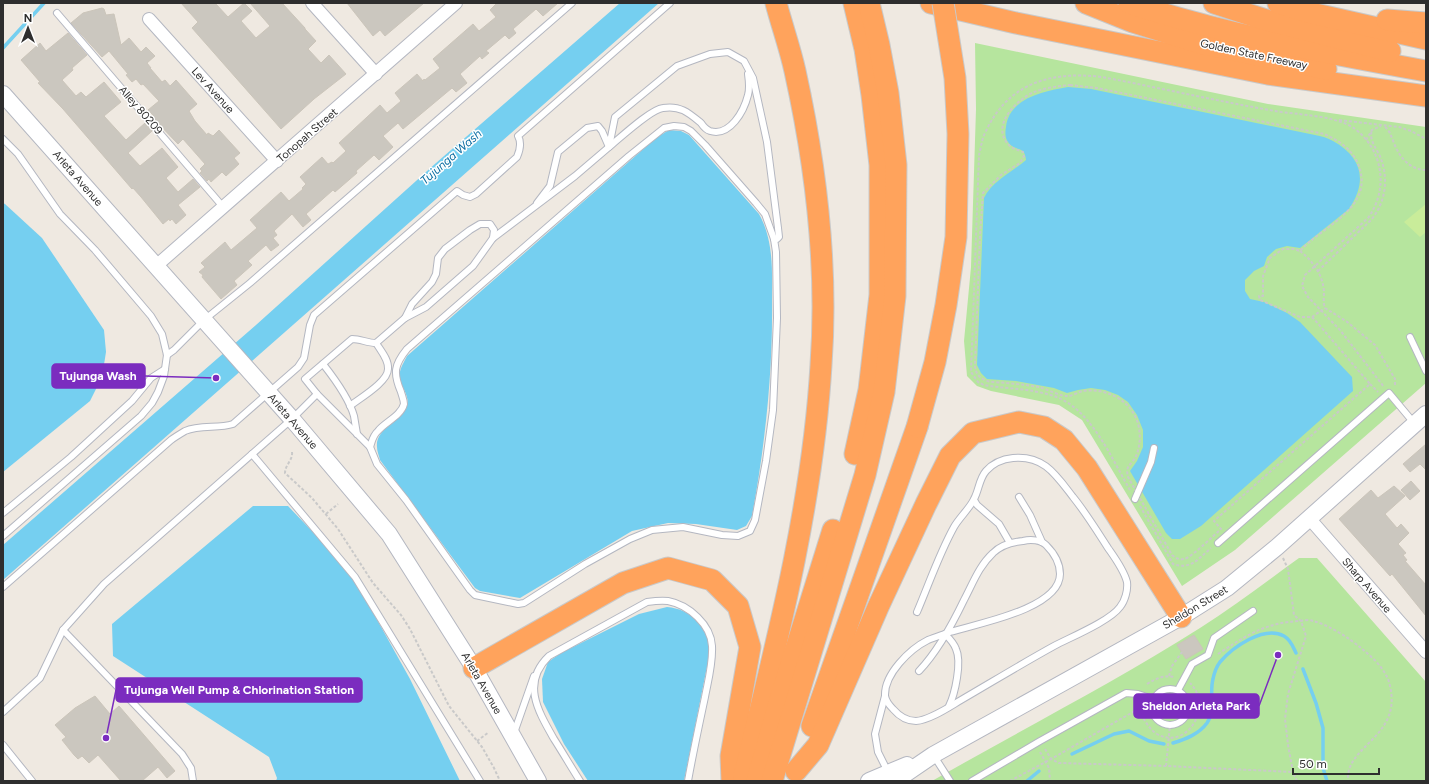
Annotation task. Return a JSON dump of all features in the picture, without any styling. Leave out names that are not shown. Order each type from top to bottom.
[{"type":"highway","points":[[743,781],[764,697],[801,524],[814,444],[821,365],[821,260],[810,150],[795,70],[776,3]]},
{"type":"highway","points":[[772,781],[865,475],[884,392],[895,296],[896,165],[888,93],[872,47],[854,3]]},
{"type":"highway","points":[[757,781],[779,703],[852,472],[869,390],[880,295],[880,165],[872,95],[872,47],[869,3]]},
{"type":"highway","points":[[931,3],[1016,23],[1268,74],[1426,96]]},
{"type":"highway","points":[[794,776],[917,427],[935,362],[945,312],[956,237],[958,134],[955,78],[943,3]]},
{"type":"highway","name":"Golden State Freeway","points":[[1086,3],[1133,22],[1203,44],[1426,89]]},
{"type":"highway","points":[[1129,3],[1228,31],[1305,48],[1426,71]]},
{"type":"highway","points":[[1214,3],[1266,20],[1426,58]]},
{"type":"highway","points":[[1278,3],[1311,13],[1426,40]]},
{"type":"highway","points":[[1311,13],[1426,23]]},
{"type":"highway","points":[[794,776],[818,745],[879,605],[950,456],[973,433],[1019,422],[1044,427],[1064,440],[1087,468],[1181,617]]},
{"type":"highway","points":[[474,668],[624,582],[668,568],[712,580],[738,606],[750,647],[731,756],[732,781]]},
{"type":"main road","name":"Arleta Avenue","points":[[3,94],[292,419],[389,534],[474,668],[538,781]]},
{"type":"main road","name":"Sheldon Street","points":[[869,781],[892,777],[933,755],[1181,617],[1227,588],[1277,547],[1421,419]]},
{"type":"street","points":[[312,3],[376,74]]},
{"type":"street","name":"Tonopah Street","points":[[156,266],[224,208],[456,3]]},
{"type":"street","name":"Lev Avenue","points":[[149,19],[277,161]]},
{"type":"street","name":"Sharp Avenue","points":[[1309,518],[1426,652]]},
{"type":"lane","points":[[167,355],[204,320],[250,283],[572,3]]},
{"type":"lane","points":[[3,587],[171,440],[185,431],[197,428],[226,426],[233,424],[269,393],[298,367],[304,358],[310,325],[314,315],[457,191],[470,197],[476,194],[516,157],[520,150],[520,138],[518,136],[670,3]]},
{"type":"lane","name":"Alley 80209","points":[[58,13],[224,208]]},
{"type":"lane","points":[[609,147],[615,117],[677,66],[710,54],[728,52],[744,61],[753,78],[767,142],[779,236],[777,239],[774,239]]},
{"type":"lane","points":[[396,380],[395,372],[397,364],[407,349],[629,156],[664,128],[674,126],[684,128],[691,131],[705,145],[765,214],[774,239],[776,252],[777,318],[773,410],[758,506],[755,520],[750,531],[738,536],[722,535],[683,527],[652,530],[630,539],[585,564],[524,603],[518,604],[475,595],[406,500],[377,464],[370,447],[317,394],[305,378],[352,339],[360,339],[368,343],[376,343],[405,318],[426,307],[473,266],[493,238],[575,176],[639,122],[661,108],[674,107],[683,109],[709,131],[718,132],[727,129],[744,108],[749,88],[748,68]]},
{"type":"lane","points":[[532,209],[550,186],[558,152],[587,128],[598,126],[602,131],[609,147]]},
{"type":"lane","points":[[3,139],[18,154],[60,214],[95,250],[151,316],[162,334],[167,355],[164,376],[158,392],[152,403],[141,416],[3,536]]},
{"type":"lane","points":[[405,318],[412,304],[432,282],[436,274],[438,258],[445,249],[480,224],[490,224],[494,230],[493,238]]},
{"type":"lane","points":[[1410,337],[1426,371]]},
{"type":"lane","points":[[370,447],[376,432],[399,412],[404,404],[404,399],[396,380],[376,343]]},
{"type":"lane","points":[[323,364],[333,376],[350,406],[354,415],[357,434]]},
{"type":"lane","points":[[350,406],[375,388],[387,376],[389,369],[388,364]]},
{"type":"lane","points":[[3,513],[71,457],[132,400],[151,378],[165,369]]},
{"type":"lane","points":[[1218,543],[1389,393],[1421,419]]},
{"type":"lane","points":[[3,712],[40,678],[63,630],[104,584],[292,419],[317,394]]},
{"type":"lane","points":[[1137,496],[1151,462],[1154,448]]},
{"type":"lane","points":[[252,454],[355,577],[480,781]]},
{"type":"lane","points":[[885,696],[888,703],[900,717],[907,720],[916,721],[926,719],[1111,615],[1120,608],[1124,600],[1127,591],[1127,581],[1084,511],[1051,469],[1041,462],[1030,458],[1004,459],[992,465],[984,472],[974,500],[954,527],[917,612]]},
{"type":"lane","points":[[892,777],[878,752],[875,743],[875,734],[890,677],[896,666],[927,641],[1025,609],[1041,602],[1053,592],[1060,576],[1058,563],[1053,552],[1042,542],[1030,515],[1019,497]]},
{"type":"lane","points":[[974,500],[977,505],[999,524],[1010,543]]},
{"type":"lane","points":[[918,671],[928,661],[945,634],[979,569],[994,552],[1010,543],[1027,540],[1042,542]]},
{"type":"lane","points":[[513,736],[534,673],[549,656],[647,602],[657,600],[668,601],[678,604],[691,612],[702,622],[709,634],[712,646],[711,667],[688,781]]},
{"type":"lane","points":[[1178,690],[1192,664],[1208,655],[1214,638],[1253,611]]},
{"type":"lane","points":[[63,630],[182,754],[190,768],[193,781]]},
{"type":"lane","points":[[945,634],[956,647],[958,653],[957,679],[954,696],[949,707]]},
{"type":"lane","points":[[539,668],[535,683],[537,708],[580,781]]},
{"type":"lane","points":[[1167,688],[1178,690],[1184,694],[1187,700],[1188,712],[1181,722],[1170,725],[1164,724],[1155,717],[1152,705],[1153,699],[1161,690],[1167,688]]},
{"type":"lane","points":[[972,781],[1037,742],[1126,693],[1138,694],[1153,699]]},
{"type":"lane","points":[[3,745],[32,781]]},
{"type":"lane","points":[[933,755],[950,781]]},
{"type":"path","points":[[1312,317],[1370,384],[1214,522],[1221,529],[1192,555],[1185,559],[1178,559],[1172,555],[1096,431],[1086,418],[1075,408],[1063,400],[1032,391],[984,385],[978,382],[971,372],[979,155],[985,132],[995,115],[1005,103],[1033,82],[1057,76],[1081,75],[1102,77],[1275,111],[1399,128],[1411,131],[1426,139]]},
{"type":"path","points":[[1218,543],[1190,565],[1180,566],[1173,564],[1128,477],[1128,467],[1136,458],[1140,439],[1139,429],[1134,414],[1122,401],[1109,393],[1098,391],[1084,391],[1067,396],[1040,388],[988,381],[979,376],[976,372],[979,242],[983,192],[1001,175],[1020,163],[1023,158],[1023,152],[1010,147],[1006,141],[1003,130],[1004,122],[1010,110],[1022,99],[1036,92],[1056,86],[1070,85],[1084,86],[1324,134],[1335,139],[1349,150],[1357,162],[1362,179],[1360,192],[1350,210],[1300,251]]},
{"type":"path","points":[[1325,308],[1353,326],[1377,349],[1395,379],[1396,386],[1389,393],[1340,330],[1308,297],[1302,286],[1305,275],[1368,218],[1375,209],[1380,194],[1381,176],[1378,159],[1366,140],[1354,128],[1338,120]]},
{"type":"path","points":[[1366,140],[1372,130],[1383,126]]},
{"type":"path","points":[[1383,126],[1392,136],[1398,152],[1408,164],[1413,167],[1426,170]]},
{"type":"path","points":[[1318,271],[1375,216],[1381,204],[1384,191],[1384,175],[1382,160],[1371,137],[1372,130]]},
{"type":"path","points":[[1283,249],[1294,249],[1300,251],[1318,271],[1324,291],[1325,308],[1312,317],[1300,317],[1260,300],[1259,296],[1263,296],[1263,276],[1270,258],[1283,249]]},
{"type":"path","points":[[292,452],[292,458],[286,468],[285,473],[312,498],[326,514],[347,541],[373,583],[397,609],[406,623],[449,706],[477,741],[491,762],[500,781]]},
{"type":"path","points":[[326,514],[338,504]]},
{"type":"path","points":[[1277,547],[1288,569],[1294,615],[1301,621],[1306,636],[1288,694],[1285,719],[1293,772],[1297,781]]},
{"type":"path","points":[[1215,657],[1240,640],[1266,626],[1285,622],[1312,620],[1348,637],[1373,658],[1384,672],[1390,684],[1392,705],[1389,717],[1381,730],[1366,745],[1350,765],[1348,781]]},
{"type":"path","points":[[1169,676],[1172,666],[1182,652]]},
{"type":"path","points":[[1010,781],[1046,762],[1122,717],[1137,711],[1150,730],[1162,737],[1169,738],[1177,736],[1186,731],[1195,723],[1199,712],[1199,705],[1196,691],[1192,686],[1184,680],[1169,676],[1160,677],[1147,684]]},
{"type":"path","points":[[1166,766],[1170,725]]},
{"type":"path","points":[[477,741],[489,732]]},
{"type":"path","points":[[1037,742],[1051,759],[1059,763],[1293,772]]},
{"type":"path","points":[[1037,742],[1049,768],[1050,781]]},
{"type":"green space","points":[[975,43],[1268,104],[1426,127],[1426,383],[1235,550],[1182,586],[1082,420],[1059,405],[991,391],[977,386],[967,376],[964,341],[971,267],[976,109]]},
{"type":"green space","points":[[1426,204],[1426,232],[1420,237],[1404,222]]},
{"type":"green space","points":[[1299,558],[1317,558],[1426,682],[1426,781],[932,781],[1100,687],[1200,628]]},
{"type":"water","points":[[620,3],[659,3],[3,580],[3,545],[256,325],[436,163]]},
{"type":"water","points":[[1068,87],[1091,89],[1322,137],[1343,147],[1356,162],[1359,170],[1359,189],[1349,209],[1300,248],[1287,246],[1276,249],[1267,257],[1264,266],[1254,271],[1245,280],[1245,291],[1250,299],[1264,302],[1287,313],[1300,322],[1352,377],[1353,391],[1201,526],[1180,539],[1172,539],[1166,533],[1130,471],[1137,461],[1143,447],[1143,430],[1137,415],[1128,402],[1118,395],[1105,390],[1091,388],[1067,393],[1054,388],[1016,381],[987,379],[981,373],[977,365],[984,198],[997,182],[1026,160],[1024,152],[1011,145],[1006,139],[1006,129],[1009,117],[1014,109],[1029,98],[1049,91]]},
{"type":"water","points":[[669,130],[681,131],[689,135],[759,214],[764,224],[770,245],[772,328],[770,382],[761,463],[752,516],[746,526],[737,530],[696,524],[668,523],[632,531],[520,598],[480,591],[475,588],[380,460],[377,447],[380,435],[404,412],[408,403],[407,396],[400,380],[401,368],[407,356],[656,138]]},
{"type":"water","points":[[3,203],[42,238],[104,330],[106,352],[102,377],[90,401],[3,472]]},
{"type":"water","points":[[253,506],[288,506],[350,571],[410,679],[460,781],[276,781],[277,778],[269,757],[113,656],[112,624]]},
{"type":"water","points":[[667,607],[675,608],[690,615],[705,632],[711,647],[684,781],[588,781],[564,744],[543,702],[542,679],[548,662],[561,653],[639,614]]},
{"type":"building","points":[[181,3],[215,3],[228,17],[244,3],[252,11],[241,21],[256,38],[270,26],[250,3],[282,3],[316,41],[308,49],[321,63],[329,55],[346,74],[314,99],[281,129],[192,28],[198,22]]},
{"type":"building","points":[[347,3],[424,3],[385,36],[380,30],[373,36]]},
{"type":"building","points":[[497,3],[558,3],[543,16],[536,9],[513,29],[516,33],[509,39],[505,35],[486,51],[489,53],[482,59],[480,56],[460,74],[467,83],[456,92],[452,88],[403,129],[398,123],[383,136],[393,147],[379,160],[374,155],[356,171],[357,173],[335,192],[333,190],[306,214],[311,220],[303,227],[292,214],[274,231],[277,235],[273,238],[279,245],[271,251],[266,245],[248,261],[252,265],[234,281],[237,285],[221,299],[202,277],[203,275],[199,272],[205,267],[201,263],[225,242],[231,250],[257,228],[250,220],[281,192],[289,201],[303,189],[302,188],[306,184],[300,177],[322,157],[328,164],[333,163],[346,151],[339,143],[380,105],[387,113],[401,101],[395,93],[417,74],[423,81],[440,68],[433,59],[473,24],[479,31],[496,17],[490,10]]},
{"type":"building","points":[[102,8],[104,9],[106,15],[114,14],[121,45],[129,38],[141,52],[146,47],[155,56],[147,63],[162,82],[165,80],[170,86],[176,80],[197,104],[189,111],[207,135],[208,133],[213,136],[219,130],[240,153],[234,158],[239,164],[226,176],[222,172],[211,182],[209,179],[207,181],[200,173],[202,171],[200,169],[205,164],[183,139],[178,144],[152,117],[154,116],[148,110],[159,101],[143,84],[141,85],[136,79],[132,82],[126,75],[128,74],[109,51],[102,57],[71,23],[83,13]]},
{"type":"building","points":[[68,33],[87,55],[72,68],[73,70],[62,80],[76,96],[81,92],[86,97],[104,82],[121,102],[104,116],[126,140],[145,123],[152,131],[128,153],[140,166],[162,148],[178,167],[166,178],[178,192],[193,179],[200,187],[178,205],[186,215],[176,224],[172,219],[170,221],[169,219],[163,224],[63,109],[38,83],[40,82],[21,60],[40,43],[46,51]]},
{"type":"building","points":[[1426,444],[1426,470],[1420,464],[1410,472],[1403,464]]},
{"type":"building","points":[[1411,481],[1420,491],[1410,500],[1401,490]]},
{"type":"building","points":[[1394,486],[1405,496],[1385,514],[1397,528],[1401,524],[1409,533],[1398,544],[1406,553],[1403,555],[1407,560],[1405,561],[1426,585],[1426,616],[1392,574],[1390,576],[1339,519],[1371,490],[1378,498]]},
{"type":"building","points":[[1194,635],[1203,649],[1186,659],[1177,645]]},
{"type":"building","points":[[95,696],[110,714],[119,706],[175,771],[167,778],[158,767],[142,781],[121,781],[98,755],[89,763],[82,756],[78,759],[62,740],[66,737],[55,725],[75,708]]},
{"type":"waterway","points":[[3,48],[44,3]]},
{"type":"waterway","points":[[1173,743],[1192,736],[1207,723],[1210,718],[1212,707],[1212,685],[1215,672],[1220,662],[1241,644],[1258,635],[1276,633],[1284,636],[1292,644],[1296,653]]},
{"type":"waterway","points":[[1303,669],[1316,703],[1323,728],[1323,768],[1327,781]]},
{"type":"waterway","points":[[1072,754],[1114,734],[1129,731],[1149,741],[1164,744]]},
{"type":"waterway","points":[[1027,781],[1039,771]]},
{"type":"place","name":"Tujunga Wash","points":[[216,378]]},
{"type":"place","name":"Sheldon Arleta Park","points":[[1278,655]]},
{"type":"place","name":"Tujunga Well Pump & Chlorination Station","points":[[106,738]]}]
